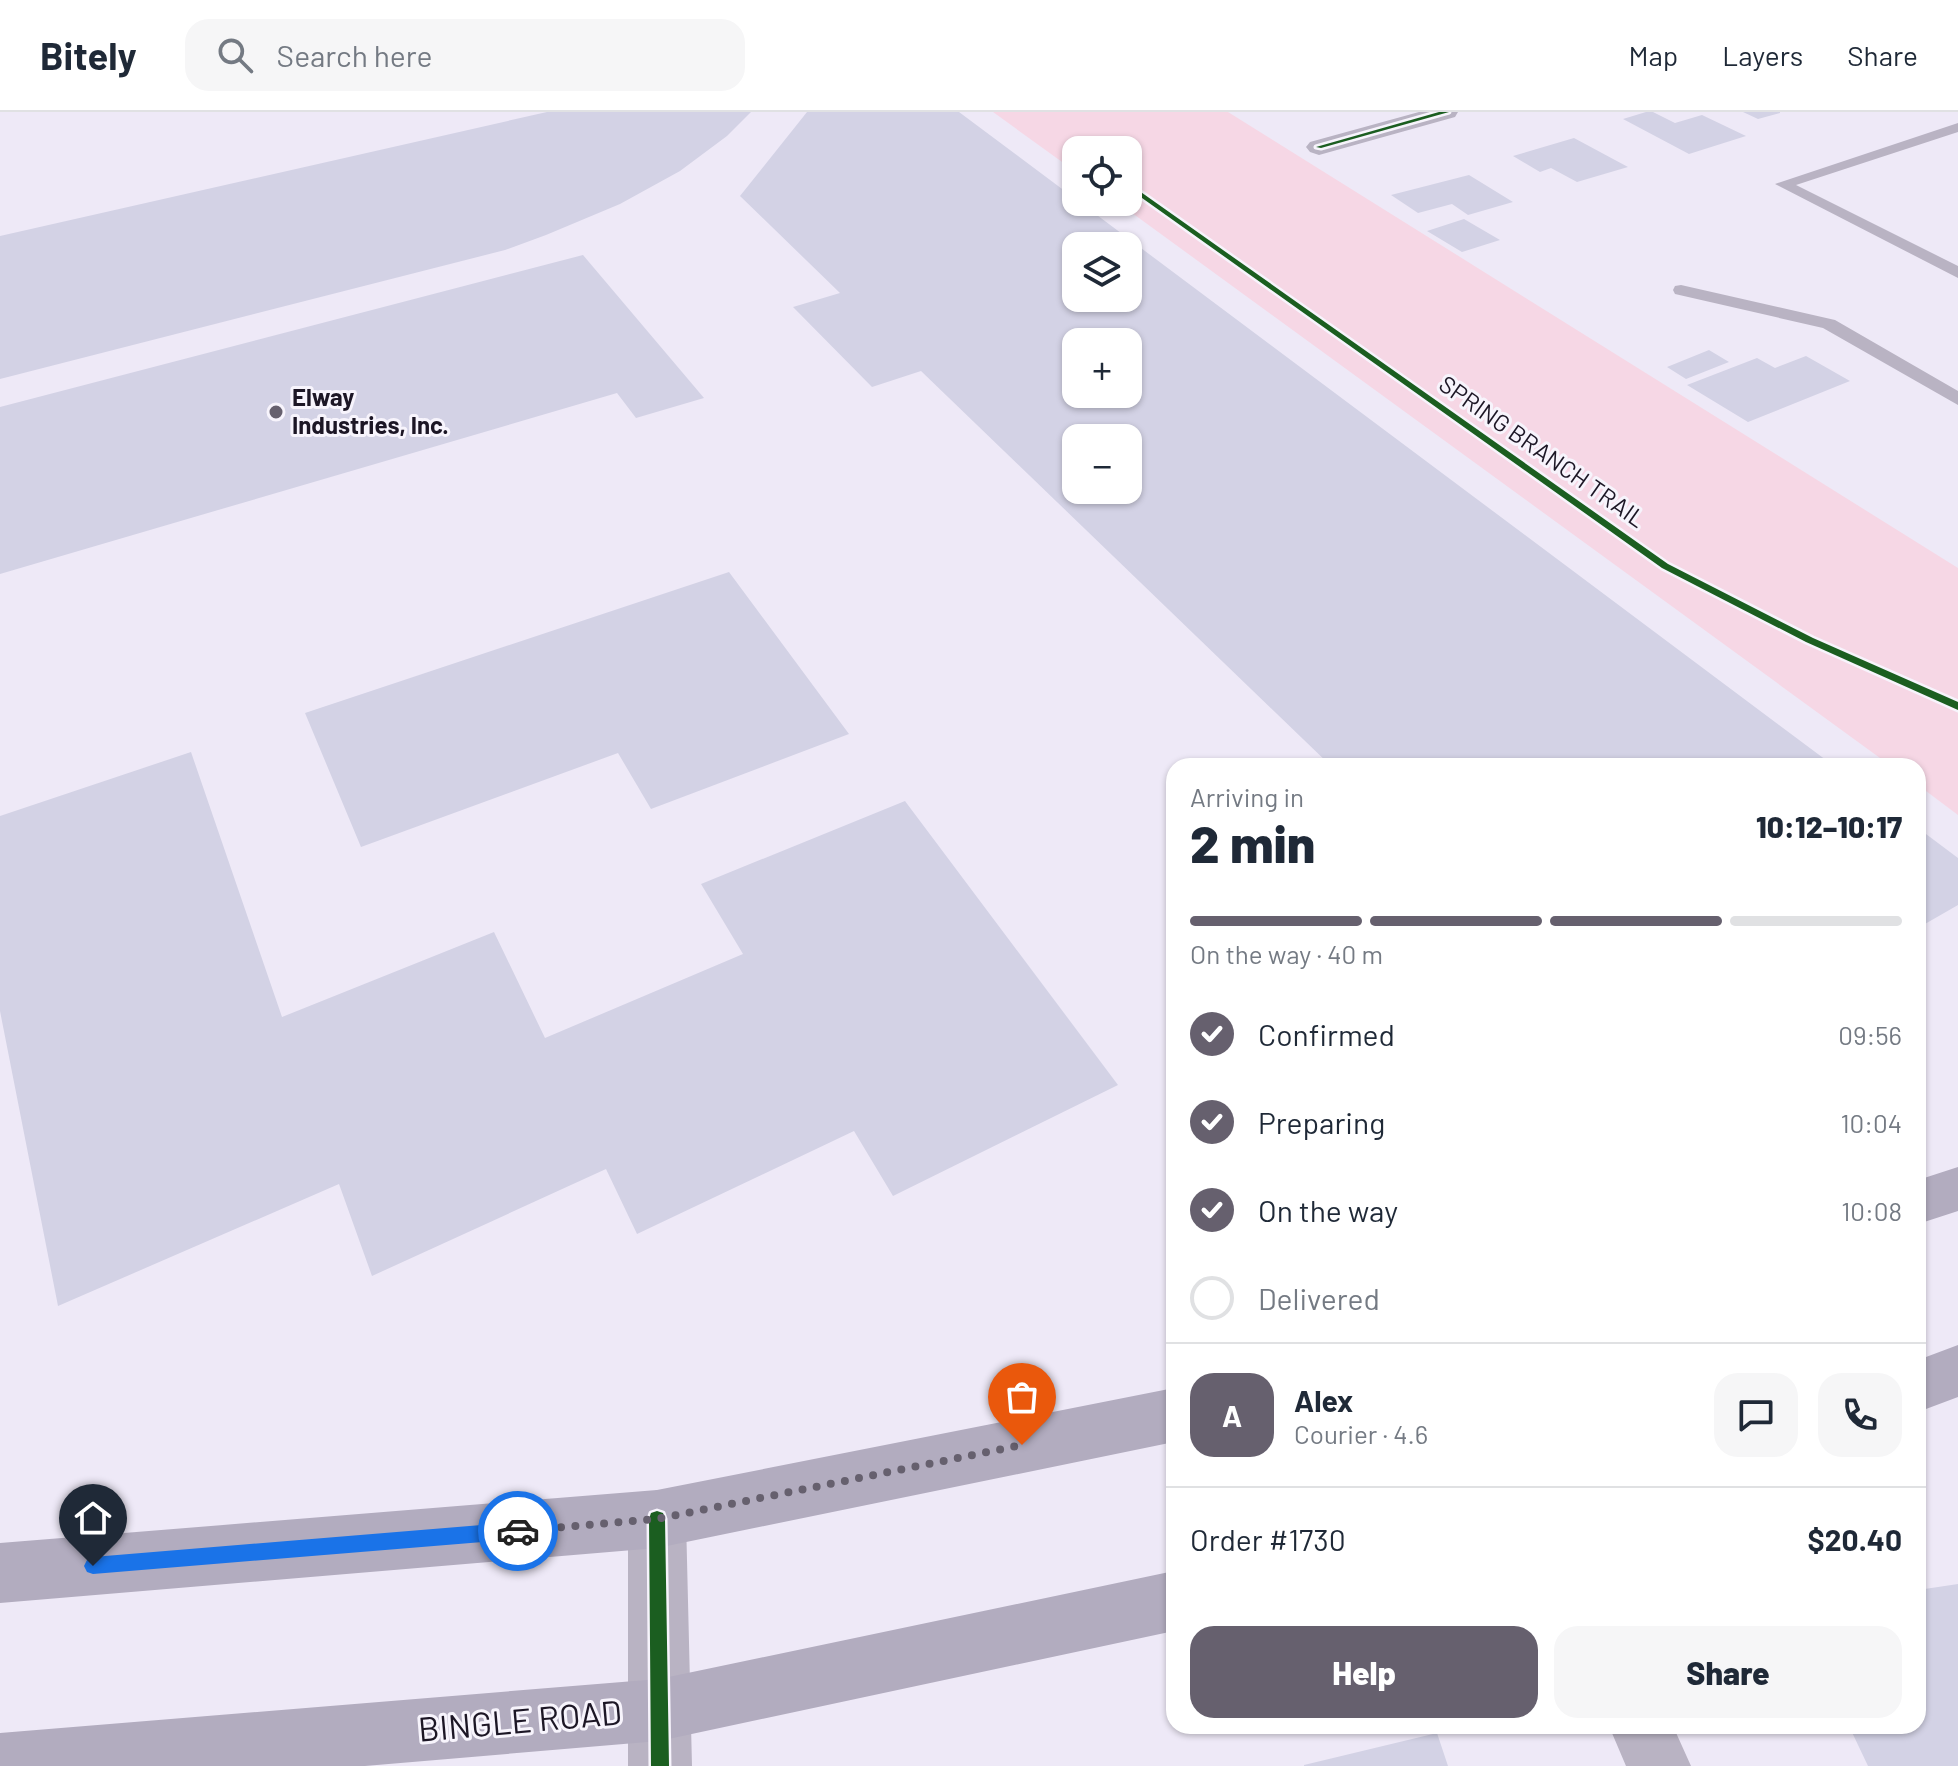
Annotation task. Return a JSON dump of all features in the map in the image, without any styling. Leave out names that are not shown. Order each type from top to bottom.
[{"type":"main road","points":[[1926,1199],[1958,1189]]},
{"type":"main road","points":[[1926,1383],[1958,1371]]},
{"type":"main road","points":[[0,1573],[657,1519],[1166,1417]]},
{"type":"main road","name":"BINGLE ROAD","points":[[0,1765],[660,1738],[1166,1603]]},
{"type":"street","points":[[1319,147],[1446,112]]},
{"type":"street","points":[[657,1519],[660,1738]]},
{"type":"street","points":[[1644,1734],[1659,1766]]},
{"type":"lane","points":[[1958,127],[1783,184],[1958,273]]},
{"type":"lane","points":[[1884,236],[1902,229]]},
{"type":"lane","points":[[1940,264],[1958,257]]},
{"type":"lane","points":[[1681,290],[1829,324],[1958,399]]},
{"type":"shaded area","points":[[993,112],[1228,112],[1958,568],[1958,815],[1926,791],[1926,758],[1880,758],[1136,216],[1142,216],[1142,136],[1062,136],[1062,162]]},
{"type":"building","points":[[547,112],[751,112],[727,136],[680,171],[620,204],[505,250],[0,379],[0,236]]},
{"type":"building","points":[[807,112],[959,112],[1062,189],[1062,216],[1098,216],[1120,232],[1062,232],[1062,312],[1142,312],[1142,249],[1823,758],[1323,758],[921,371],[872,387],[793,307],[840,293],[740,196]]},
{"type":"building","points":[[1653,112],[1675,123],[1702,115],[1746,136],[1689,154],[1623,119]]},
{"type":"building","points":[[1743,112],[1780,112],[1780,113],[1758,119]]},
{"type":"building","points":[[1574,138],[1628,167],[1577,182],[1551,168],[1540,172],[1513,156]]},
{"type":"building","points":[[1469,175],[1513,202],[1468,215],[1452,204],[1418,213],[1391,195]]},
{"type":"building","points":[[1464,219],[1500,240],[1462,252],[1427,231]]},
{"type":"building","name":"Elway Industries, Inc.","points":[[583,255],[704,398],[636,418],[617,393],[0,574],[0,407]]},
{"type":"building","points":[[1709,350],[1729,362],[1686,379],[1667,367]]},
{"type":"building","points":[[1806,356],[1850,381],[1748,422],[1687,385],[1757,358],[1775,368]]},
{"type":"building","points":[[729,572],[849,734],[651,809],[618,753],[361,847],[305,713]]},
{"type":"building","points":[[191,752],[282,1017],[494,932],[545,1038],[743,954],[701,884],[905,801],[1118,1085],[893,1196],[854,1131],[637,1234],[606,1169],[372,1276],[339,1184],[58,1306],[0,1011],[0,816]]},
{"type":"building","points":[[1926,834],[1958,858],[1958,905],[1926,923]]},
{"type":"building","points":[[1958,1584],[1958,1766],[1868,1766],[1853,1734],[1926,1734],[1926,1589]]},
{"type":"building","points":[[1437,1734],[1448,1766],[1304,1766]]},
{"type":"cycle path","points":[[1319,147],[1446,112]]},
{"type":"cycle path","name":"SPRING BRANCH TRAIL","points":[[1142,195],[1665,566],[1809,640],[1958,706]]},
{"type":"cycle path","points":[[657,1519],[660,1766]]},
{"type":"way so far","points":[[518,1531],[657,1519],[1022,1445]]},
{"type":"place","name":"Elway Industries, Inc.","points":[[276,412]]},
{"type":"route","points":[[93,1566],[518,1531]]}]
